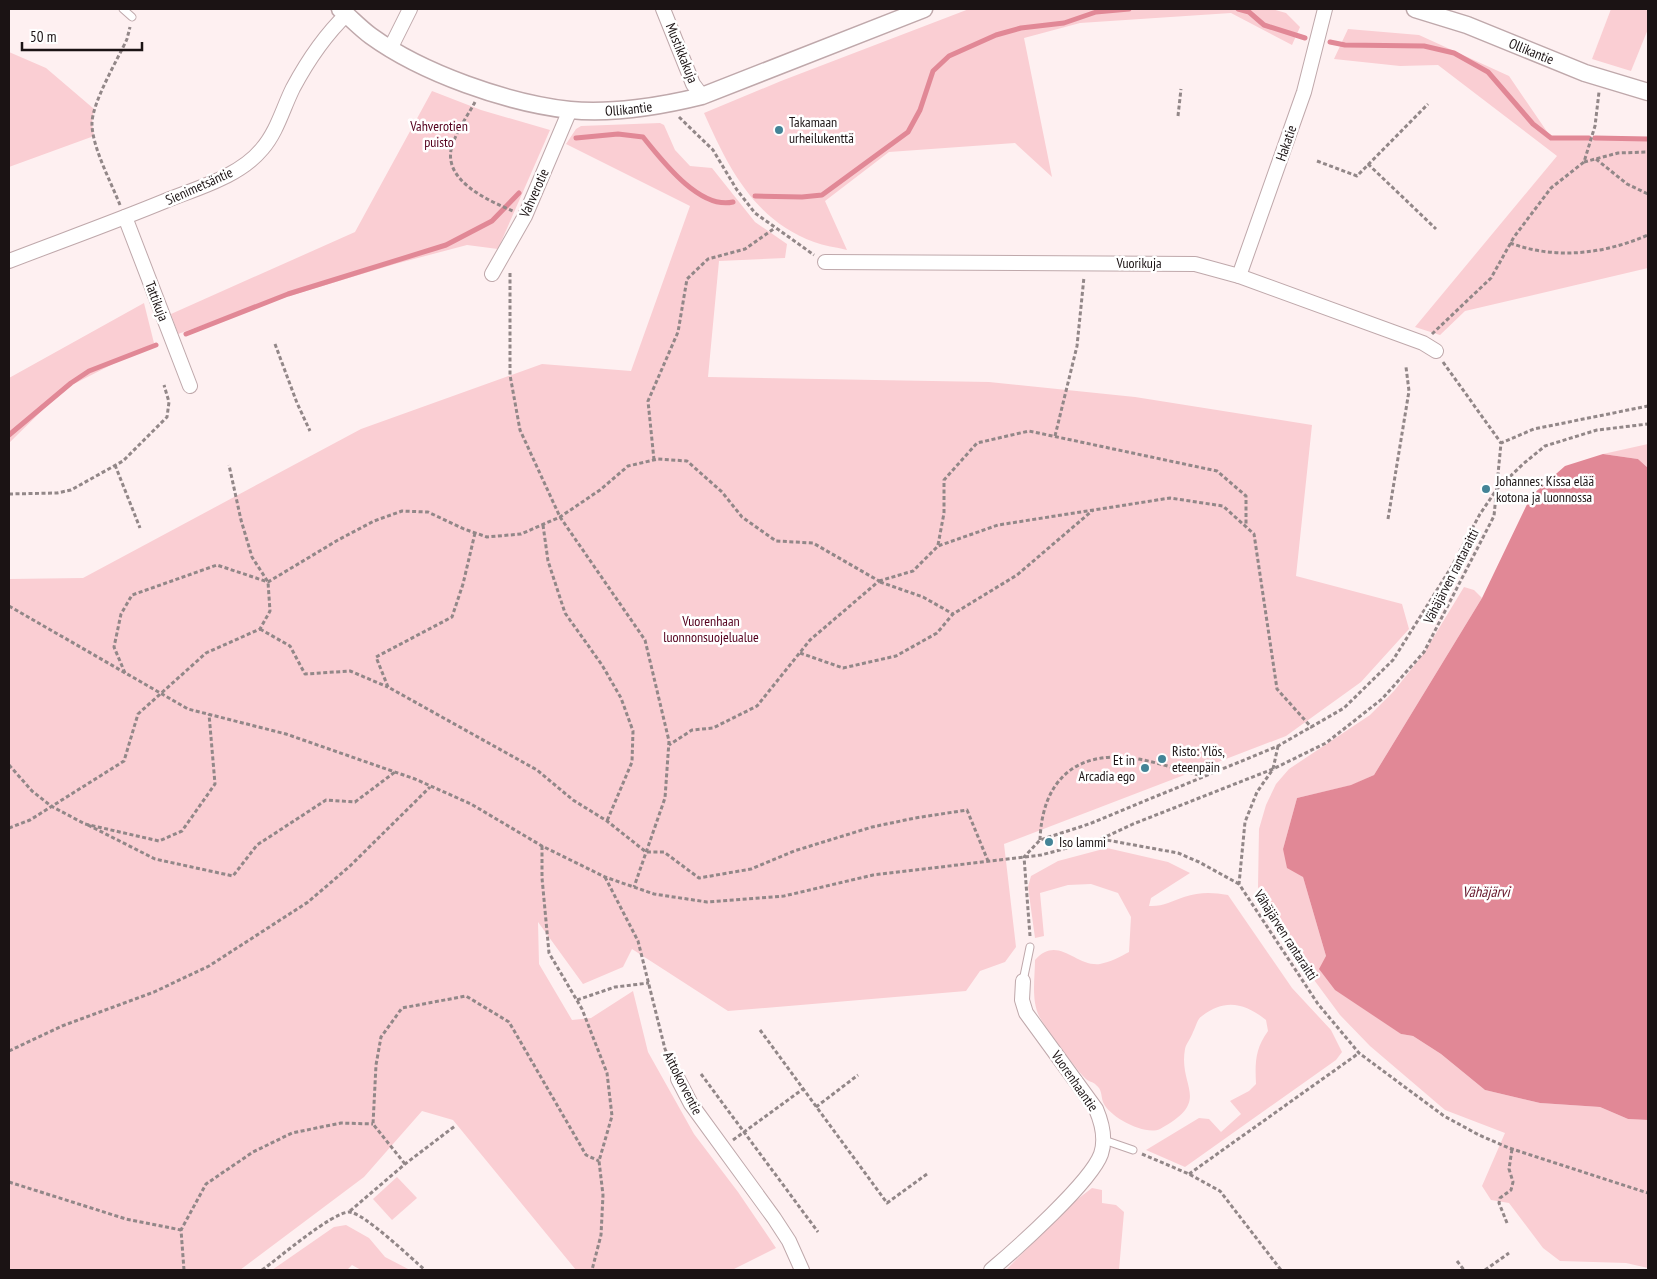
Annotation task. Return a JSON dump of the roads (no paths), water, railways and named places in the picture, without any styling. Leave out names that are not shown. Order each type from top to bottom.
[{"type":"street","points":[[390,48],[410,9]]},
{"type":"street","name":"Mustikkakuja","points":[[664,9],[693,84],[702,96]]},
{"type":"street","name":"Ollikantie","points":[[343,12],[370,36],[430,70],[486,91],[570,110],[636,108],[676,103],[702,96],[901,12],[924,9]]},
{"type":"street","name":"Hakatie","points":[[1239,276],[1304,92],[1325,9]]},
{"type":"street","name":"Ollikantie","points":[[1414,9],[1440,12],[1585,73],[1648,92]]},
{"type":"street","name":"Sienimetsäntie","points":[[9,261],[125,217],[236,170],[262,150],[313,53],[343,12]]},
{"type":"street","name":"Vahverotie","points":[[492,274],[525,216],[570,110]]},
{"type":"street","name":"Tattikuja","points":[[125,217],[190,386]]},
{"type":"street","name":"Vuorikuja","points":[[825,262],[1195,264],[1239,276],[1423,343],[1436,352]]},
{"type":"street","name":"Vuorenhaantie","points":[[1023,981],[1023,1007],[1096,1109],[1102,1126],[1104,1140]]},
{"type":"street","name":"Aittokorventie","points":[[678,1079],[691,1104],[789,1241],[802,1270]]},
{"type":"street","points":[[991,1270],[1083,1181],[1099,1159],[1104,1140]]},
{"type":"lane","points":[[123,9],[132,17]]},
{"type":"lane","name":"Vuorenhaantie","points":[[1023,981],[1030,947]]},
{"type":"lane","points":[[1104,1140],[1132,1150]]},
{"type":"water","name":"Vähäjärvi","points":[[1603,454],[1638,459],[1648,468],[1648,1120],[1628,1119],[1600,1107],[1540,1103],[1485,1090],[1441,1054],[1413,1036],[1401,1034],[1335,990],[1319,969],[1326,956],[1303,877],[1287,868],[1283,849],[1297,798],[1351,785],[1374,775],[1482,598],[1531,496],[1565,466]]},
{"type":"waterway","points":[[755,196],[802,197],[822,195],[908,132],[920,110],[933,71],[949,56],[996,35],[1021,28],[1064,23],[1096,12],[1129,9]]},
{"type":"waterway","points":[[1238,9],[1249,12],[1264,25],[1305,38]]},
{"type":"waterway","points":[[1330,42],[1345,45],[1424,46],[1454,53],[1488,72],[1533,124],[1551,138],[1589,138]]},
{"type":"waterway","points":[[576,138],[618,134],[643,137],[670,169],[694,191],[720,202],[733,202]]},
{"type":"waterway","points":[[1595,138],[1648,139]]},
{"type":"waterway","points":[[186,334],[288,294],[446,245],[492,221],[519,193]]},
{"type":"waterway","points":[[9,435],[71,383],[89,371],[156,345]]},
{"type":"place","name":"Takamaan urheilukenttä","points":[[779,130]]},
{"type":"place","name":"Johannes: Kissa elää kotona ja luonnossa","points":[[1486,489]]},
{"type":"place","name":"Risto: Ylös, eteenpäin","points":[[1162,759]]},
{"type":"place","name":"Et in Arcadia ego","points":[[1145,768]]},
{"type":"place","name":"Iso lammi","points":[[1049,842]]},
{"type":"park label","name":"Vahverotien puisto","points":[[439,134]]},
{"type":"park label","name":"Vuorenhaan luonnonsuojelualue","points":[[711,630]]}]
